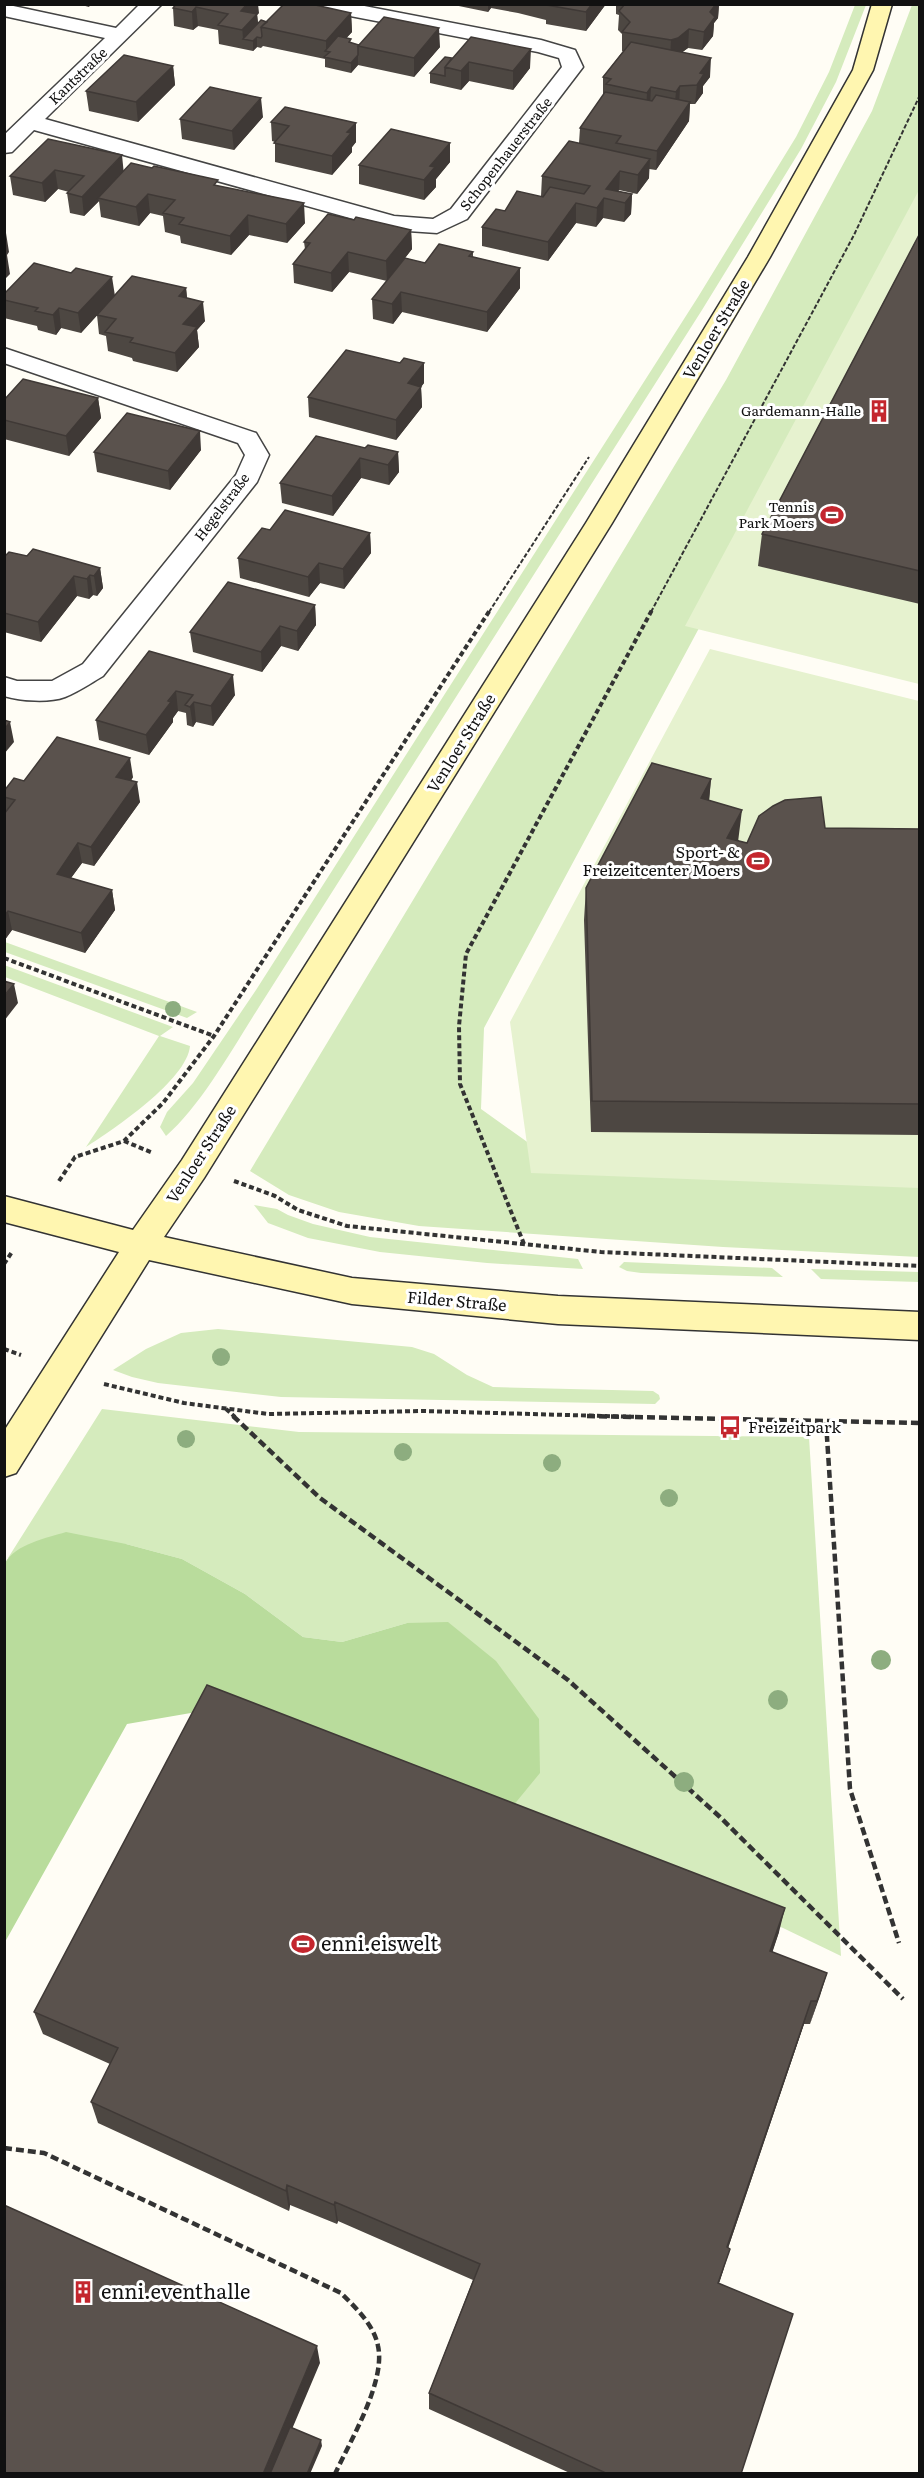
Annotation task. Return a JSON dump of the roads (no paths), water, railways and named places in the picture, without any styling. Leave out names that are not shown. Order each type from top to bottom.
[{"type":"main road","name":"Venloer Straße","points":[[4,1462],[141,1245],[193,1169],[599,523],[759,257],[863,70],[882,4]]},
{"type":"main road","name":"Filder Straße","points":[[18,1214],[141,1245],[352,1291],[558,1310],[920,1326]]},
{"type":"street","name":"Kantstraße","points":[[4,147],[152,4]]},
{"type":"street","name":"Schopenhauerstraße","points":[[30,122],[393,223],[437,226],[459,214],[573,68],[568,54],[541,46],[319,4]]},
{"type":"street","points":[[4,10],[121,35]]},
{"type":"street","name":"Hegelstraße","points":[[4,355],[247,438],[257,455],[248,477],[93,670],[57,690],[14,690],[4,686]]},
{"type":"place","name":"Gardemann-Halle","points":[[879,411]]},
{"type":"place","name":"Tennis Park Moers","points":[[832,515]]},
{"type":"place","name":"Sport- & Freizeitcenter Moers","points":[[758,861]]},
{"type":"place","name":"Freizeitpark","points":[[730,1427]]},
{"type":"place","name":"enni.eiswelt","points":[[303,1944]]},
{"type":"place","name":"enni.eventhalle","points":[[83,2292]]}]
